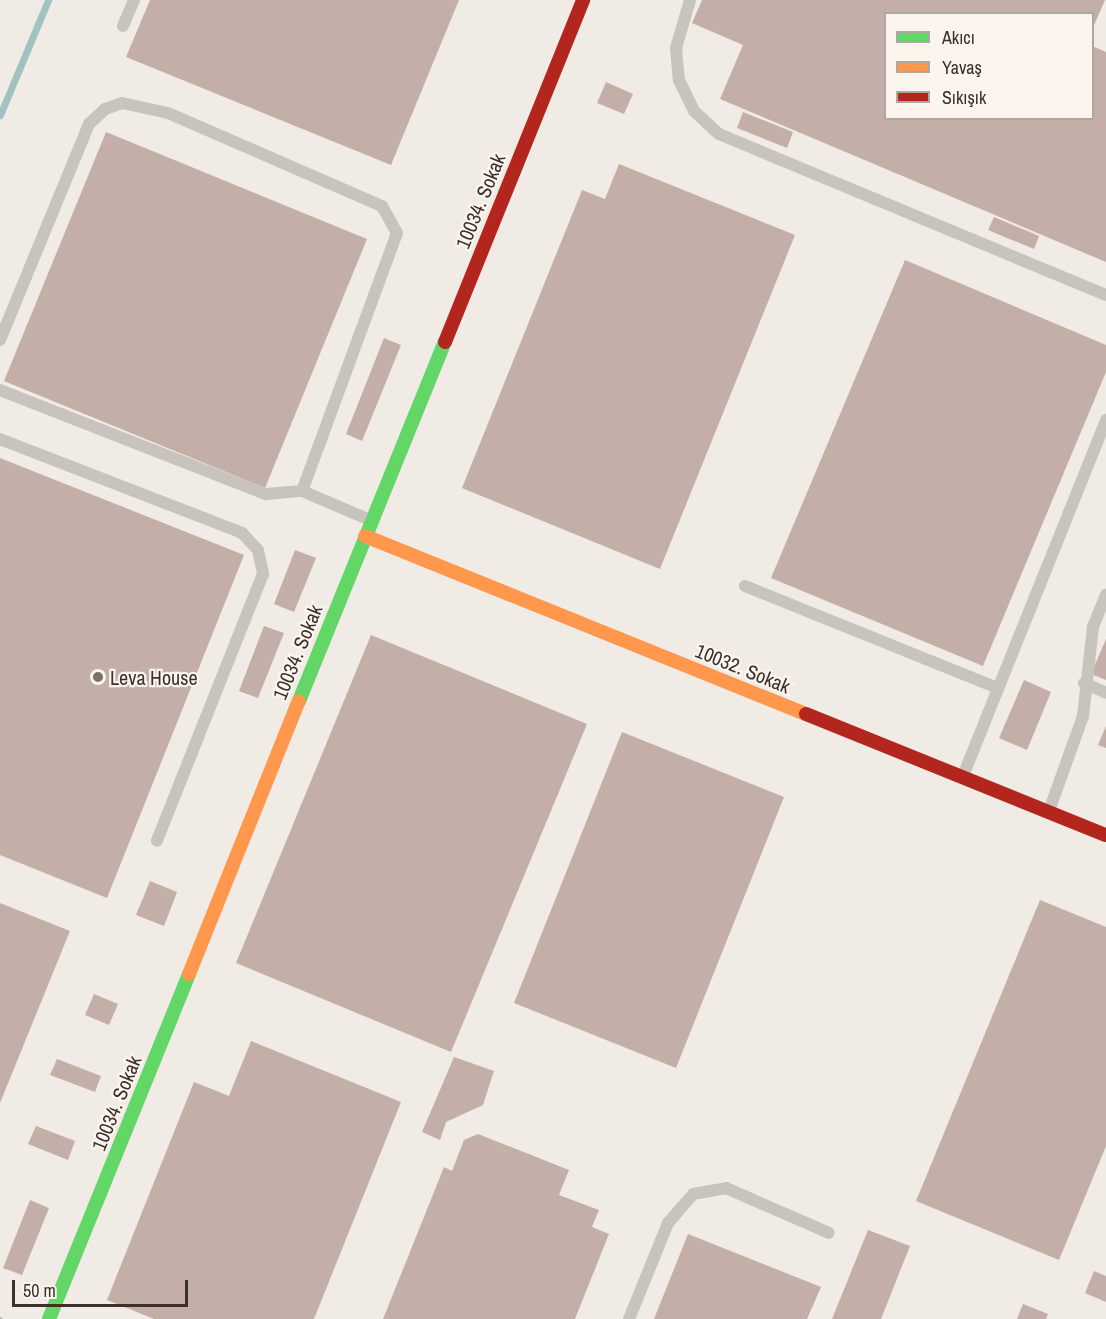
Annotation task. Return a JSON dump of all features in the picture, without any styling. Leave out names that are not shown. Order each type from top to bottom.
[{"type":"street","name":"10034. Sokak","points":[[50,1319],[583,0]]},
{"type":"street","name":"10032. Sokak","points":[[365,536],[1106,835]]},
{"type":"lane","points":[[123,26],[134,0]]},
{"type":"lane","points":[[690,0],[676,48],[679,80],[694,111],[719,134],[1106,295]]},
{"type":"lane","points":[[0,340],[89,124],[105,109],[122,103],[168,112],[382,206],[397,233],[302,491]]},
{"type":"lane","points":[[0,390],[266,494],[302,491],[372,520]]},
{"type":"lane","points":[[963,777],[1106,420]]},
{"type":"lane","points":[[0,439],[242,533],[258,550],[263,574],[157,841]]},
{"type":"lane","points":[[745,586],[998,688]]},
{"type":"lane","points":[[1049,812],[1083,716],[1084,683],[1093,627],[1106,594]]},
{"type":"lane","points":[[1084,683],[1106,693]]},
{"type":"lane","points":[[629,1319],[668,1223],[693,1194],[726,1188],[829,1233]]},
{"type":"building","points":[[150,0],[459,0],[391,165],[126,57]]},
{"type":"building","points":[[702,0],[1105,0],[1094,25],[1094,12],[884,12],[884,120],[1094,120],[1094,47],[1106,52],[1106,262],[720,99],[743,45],[692,23]]},
{"type":"building","points":[[606,82],[633,94],[624,114],[597,103]]},
{"type":"building","points":[[743,112],[793,132],[787,148],[737,128]]},
{"type":"building","points":[[106,132],[367,239],[265,488],[4,381]]},
{"type":"building","points":[[619,164],[795,235],[660,569],[462,488],[582,190],[605,199]]},
{"type":"building","points":[[994,217],[1039,236],[1034,249],[988,230]]},
{"type":"building","points":[[905,260],[1106,345],[1106,372],[983,666],[771,578]]},
{"type":"building","points":[[384,338],[401,345],[362,441],[346,434]]},
{"type":"building","name":"Leva House","points":[[0,458],[244,555],[107,898],[0,855]]},
{"type":"building","points":[[295,550],[316,558],[294,612],[274,604]]},
{"type":"building","points":[[264,626],[284,633],[258,698],[239,691]]},
{"type":"building","points":[[371,635],[587,724],[451,1052],[236,963]]},
{"type":"building","points":[[1106,639],[1106,680],[1091,674]]},
{"type":"building","points":[[1024,680],[1051,692],[1027,750],[999,738]]},
{"type":"building","points":[[1106,726],[1106,748],[1098,745]]},
{"type":"building","points":[[622,732],[784,797],[676,1068],[514,1003]]},
{"type":"building","points":[[150,881],[177,892],[164,926],[136,915]]},
{"type":"building","points":[[1040,900],[1106,927],[1106,1146],[1059,1260],[916,1201]]},
{"type":"building","points":[[0,903],[70,931],[0,1103]]},
{"type":"building","points":[[94,994],[118,1004],[109,1025],[85,1015]]},
{"type":"building","points":[[251,1041],[401,1102],[314,1319],[154,1319],[107,1300],[194,1082],[229,1096]]},
{"type":"building","points":[[454,1057],[494,1071],[483,1105],[446,1122],[440,1140],[422,1132]]},
{"type":"building","points":[[57,1059],[101,1076],[95,1092],[50,1075]]},
{"type":"building","points":[[36,1126],[75,1141],[68,1160],[28,1144]]},
{"type":"building","points":[[478,1134],[569,1170],[559,1195],[599,1210],[592,1227],[609,1234],[575,1319],[383,1319],[444,1167],[452,1171],[464,1140]]},
{"type":"building","points":[[30,1200],[49,1208],[22,1275],[3,1268]]},
{"type":"building","points":[[868,1230],[910,1246],[881,1319],[832,1319]]},
{"type":"building","points":[[688,1234],[821,1287],[807,1319],[654,1319]]},
{"type":"building","points":[[1094,1271],[1106,1276],[1106,1302],[1085,1293]]},
{"type":"building","points":[[1023,1304],[1048,1314],[1046,1319],[1017,1319]]},
{"type":"waterway","points":[[0,115],[48,0]]},
{"type":"traffic: fast","points":[[299,701],[445,342]]},
{"type":"traffic: fast","points":[[49,1319],[189,974]]},
{"type":"traffic: slow","points":[[365,536],[806,714]]},
{"type":"traffic: slow","points":[[189,974],[299,701]]},
{"type":"traffic: jam","points":[[445,342],[583,0]]},
{"type":"traffic: jam","points":[[806,714],[1106,835]]},
{"type":"place","name":"Leva House","points":[[98,677]]}]
